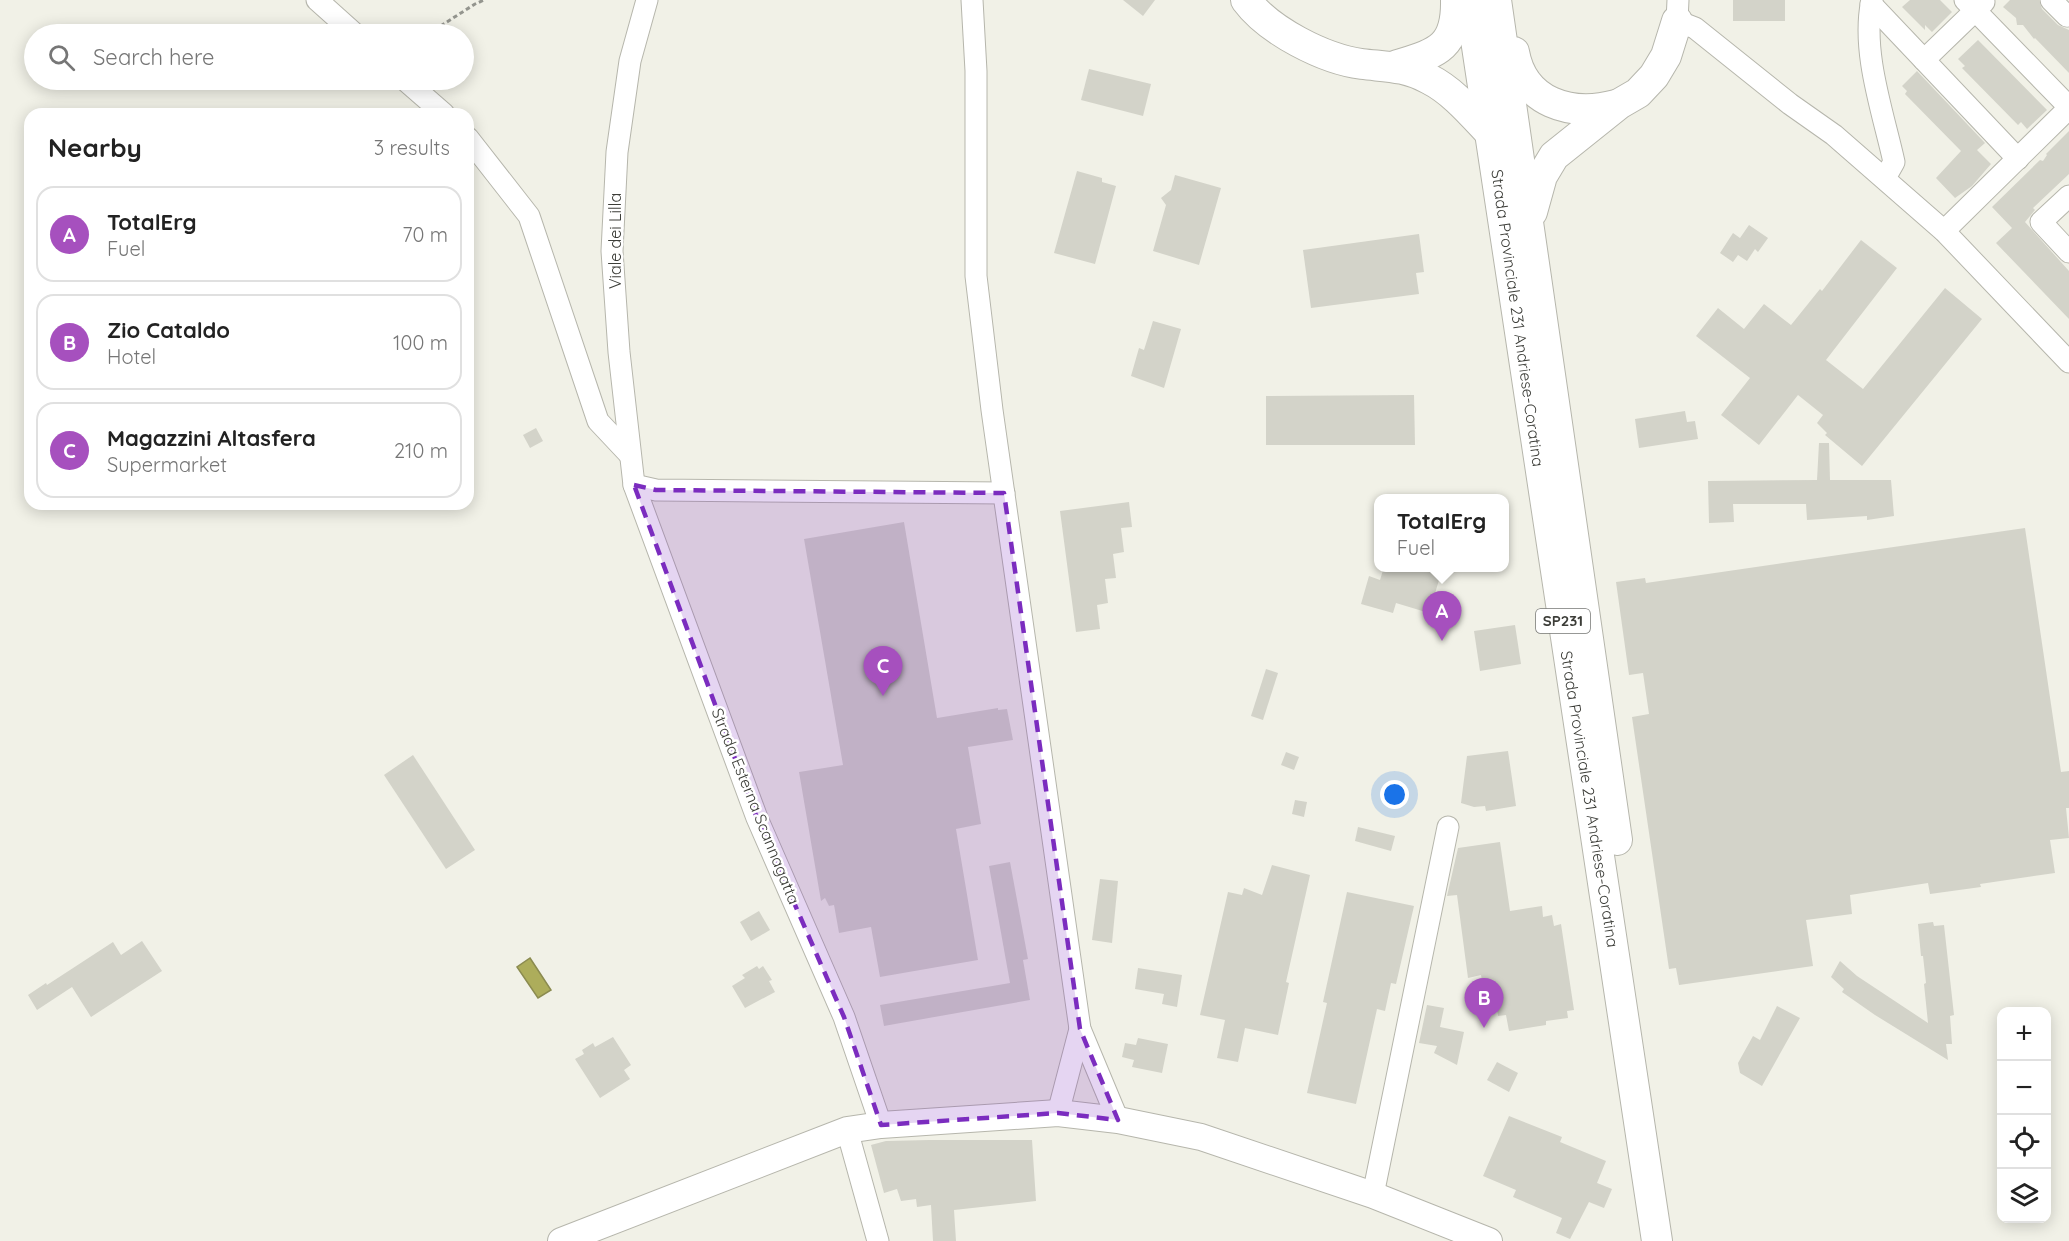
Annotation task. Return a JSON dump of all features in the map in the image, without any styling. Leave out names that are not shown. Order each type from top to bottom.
[{"type":"highway","points":[[1246,0],[1264,18],[1297,41],[1331,56],[1360,64],[1395,66],[1429,78],[1449,92],[1491,134]]},
{"type":"highway","points":[[1395,66],[1432,54],[1448,40],[1455,28],[1456,0]]},
{"type":"highway","name":"Strada Provinciale 231 Andriese-Coratina","points":[[1470,0],[1649,1188],[1669,1240]]},
{"type":"highway","name":"Strada Provinciale 231 Andriese-Coratina","points":[[1496,0],[1529,221],[1669,1240]]},
{"type":"highway","points":[[1505,0],[1515,57],[1523,79],[1538,94],[1556,104],[1577,110],[1598,110],[1619,104]]},
{"type":"highway","points":[[1529,221],[1542,176],[1554,156],[1619,104],[1638,93],[1654,76],[1666,56],[1677,11]]},
{"type":"highway","points":[[1635,1241],[1641,1230],[1649,1188]]},
{"type":"main road","points":[[561,1241],[847,1131],[881,1125],[1058,1113],[1084,1114],[1201,1137],[1373,1195],[1490,1241]]},
{"type":"street","points":[[317,0],[344,24]]},
{"type":"street","name":"Viale dei Lilla","points":[[634,485],[619,352],[612,251],[619,141],[630,61],[647,0]]},
{"type":"street","points":[[972,0],[976,71],[976,276],[1004,494],[1080,1029],[1118,1120]]},
{"type":"street","points":[[2051,0],[2067,16],[2069,15]]},
{"type":"street","points":[[1872,2],[2018,159]]},
{"type":"street","points":[[1872,2],[1869,41],[1876,91],[1884,114],[1894,162],[1885,178]]},
{"type":"street","points":[[1924,60],[1975,3],[2069,108],[1944,231]]},
{"type":"street","points":[[1677,11],[1695,28],[1790,104],[1834,135],[1885,178],[1944,231],[2069,361]]},
{"type":"street","points":[[416,90],[437,108]]},
{"type":"street","points":[[474,146],[529,216],[598,421],[629,454]]},
{"type":"street","points":[[2069,195],[2041,222],[2069,252]]},
{"type":"street","points":[[634,485],[656,490],[1004,494]]},
{"type":"street","name":"Strada Esterna Scannagatta","points":[[634,485],[757,818],[844,1017],[881,1125]]},
{"type":"street","points":[[1373,1195],[1448,827]]},
{"type":"street","points":[[1058,1113],[1080,1029]]},
{"type":"street","points":[[847,1131],[878,1241]]},
{"type":"path","points":[[444,24],[484,0]]},
{"type":"highlighted area","points":[[634,485],[656,490],[1004,493],[1080,1029],[1118,1120],[1058,1113],[881,1125],[844,1017],[757,818]]},
{"type":"shaded area","points":[[530,958],[551,990],[538,998],[517,967]]},
{"type":"building","points":[[1123,0],[1155,0],[1143,16]]},
{"type":"building","points":[[1733,0],[1785,0],[1785,21],[1733,21]]},
{"type":"building","points":[[1910,0],[1940,0],[1952,12],[1932,32],[1925,25],[1925,30],[1902,7]]},
{"type":"building","points":[[2010,0],[2039,0],[2042,9],[2058,25],[2069,30],[2069,73],[2023,25],[2017,25],[2016,18],[2003,7]]},
{"type":"building","points":[[1978,40],[2047,110],[2027,129],[2021,122],[2018,125],[1962,68],[1965,66],[1958,59]]},
{"type":"building","points":[[1089,69],[1151,84],[1143,116],[1081,100]]},
{"type":"building","points":[[1917,71],[1985,143],[1977,150],[1991,164],[1972,186],[1955,198],[1936,178],[1961,151],[1905,94],[1907,91],[1902,86]]},
{"type":"building","points":[[2069,131],[2069,174],[2033,208],[2035,210],[2025,222],[2069,271],[2069,319],[1996,243],[2012,228],[1992,207],[2040,160],[2043,161],[2046,154]]},
{"type":"building","points":[[1077,171],[1102,178],[1102,182],[1116,186],[1095,264],[1054,253]]},
{"type":"building","points":[[1175,175],[1221,188],[1199,265],[1153,251],[1166,205],[1161,198],[1171,190]]},
{"type":"building","points":[[1749,225],[1768,238],[1758,252],[1755,249],[1747,261],[1738,255],[1733,262],[1720,253],[1733,233],[1740,238]]},
{"type":"building","points":[[1419,234],[1424,272],[1416,273],[1419,294],[1311,308],[1303,250]]},
{"type":"building","points":[[1861,240],[1897,268],[1826,360],[1863,389],[1945,288],[1982,319],[1862,466],[1825,435],[1827,433],[1817,423],[1823,415],[1798,395],[1759,445],[1721,415],[1750,378],[1696,336],[1718,308],[1744,329],[1764,304],[1791,325],[1820,289],[1822,291]]},
{"type":"building","points":[[1153,321],[1181,329],[1164,388],[1131,376],[1139,348],[1144,350]]},
{"type":"building","points":[[1414,395],[1415,445],[1266,445],[1266,396]]},
{"type":"building","points":[[1685,411],[1687,422],[1695,421],[1698,439],[1639,448],[1635,419]]},
{"type":"building","points":[[536,428],[543,441],[530,448],[523,435]]},
{"type":"building","points":[[1819,443],[1829,443],[1830,480],[1891,480],[1894,516],[1867,520],[1867,516],[1807,520],[1806,504],[1733,504],[1734,522],[1709,523],[1708,481],[1817,480]]},
{"type":"building","points":[[1129,502],[1132,527],[1121,528],[1124,552],[1113,554],[1116,578],[1105,579],[1108,603],[1097,605],[1100,629],[1076,632],[1060,511]]},
{"type":"building","points":[[904,522],[937,718],[998,708],[998,710],[1007,709],[1013,740],[968,747],[981,824],[956,829],[978,960],[880,977],[871,927],[839,933],[834,905],[829,906],[825,898],[821,901],[799,772],[843,765],[804,539]]},
{"type":"building","points":[[2025,528],[2061,772],[2069,771],[2069,808],[2066,808],[2069,838],[2050,840],[2055,873],[1930,894],[1928,883],[1850,895],[1852,914],[1806,920],[1813,966],[1679,985],[1676,968],[1669,969],[1632,717],[1649,714],[1643,673],[1629,675],[1616,582],[1645,578],[1646,583]]},
{"type":"building","points":[[1382,572],[1441,572],[1429,613],[1396,603],[1393,613],[1361,604],[1369,576],[1380,580]]},
{"type":"building","points":[[1515,625],[1521,664],[1480,671],[1474,631]]},
{"type":"building","points":[[1266,669],[1278,673],[1263,720],[1251,716]]},
{"type":"building","points":[[1508,751],[1516,806],[1486,811],[1485,806],[1474,807],[1461,803],[1467,756]]},
{"type":"building","points":[[1286,752],[1299,757],[1294,770],[1281,765]]},
{"type":"building","points":[[413,755],[475,850],[446,869],[384,775]]},
{"type":"building","points":[[1295,800],[1307,802],[1304,817],[1292,814]]},
{"type":"building","points":[[1358,827],[1395,836],[1391,851],[1355,841]]},
{"type":"building","points":[[1500,842],[1510,911],[1542,906],[1543,917],[1552,915],[1554,926],[1561,924],[1574,1010],[1567,1011],[1568,1018],[1546,1021],[1546,1025],[1509,1031],[1506,1015],[1498,1016],[1495,993],[1484,994],[1481,975],[1468,978],[1457,895],[1447,896],[1458,848]]},
{"type":"building","points":[[1010,862],[1028,959],[1023,960],[1030,1000],[884,1026],[880,1005],[1010,983],[989,866]]},
{"type":"building","points":[[1272,865],[1310,875],[1286,982],[1289,983],[1278,1035],[1245,1028],[1238,1062],[1217,1058],[1225,1020],[1200,1015],[1228,892],[1242,895],[1244,888],[1262,895]]},
{"type":"building","points":[[1100,879],[1118,881],[1112,943],[1092,940]]},
{"type":"building","points":[[1347,892],[1414,906],[1396,984],[1391,983],[1385,1011],[1377,1009],[1356,1104],[1307,1093],[1327,1003],[1323,1002]]},
{"type":"building","points":[[759,911],[770,930],[751,941],[740,922]]},
{"type":"building","points":[[1933,922],[1934,926],[1944,925],[1954,1015],[1950,1016],[1952,1044],[1946,1044],[1948,1060],[1842,992],[1844,989],[1831,977],[1840,961],[1857,976],[1928,1023],[1924,984],[1926,983],[1918,924]]},
{"type":"building","points":[[142,941],[162,971],[91,1017],[72,987],[37,1010],[28,995],[113,942],[121,955]]},
{"type":"building","points":[[757,966],[759,969],[763,966],[772,980],[769,981],[775,992],[745,1008],[732,986],[745,978],[742,975]]},
{"type":"building","points":[[1138,968],[1182,975],[1177,1007],[1162,1004],[1164,994],[1135,989]]},
{"type":"building","points":[[1427,1005],[1444,1008],[1440,1027],[1464,1032],[1457,1065],[1434,1053],[1437,1046],[1419,1043]]},
{"type":"building","points":[[1777,1006],[1800,1018],[1762,1086],[1740,1073],[1738,1063],[1753,1036],[1760,1040]]},
{"type":"building","points":[[613,1037],[631,1065],[624,1070],[630,1079],[600,1098],[575,1059],[584,1054],[582,1050],[593,1043],[595,1047]]},
{"type":"building","points":[[1138,1038],[1168,1044],[1162,1073],[1132,1067],[1134,1060],[1122,1057],[1125,1043],[1136,1045]]},
{"type":"building","points":[[1497,1062],[1518,1073],[1509,1092],[1487,1080]]},
{"type":"building","points":[[1509,1116],[1562,1137],[1560,1142],[1606,1161],[1597,1183],[1612,1189],[1604,1208],[1589,1202],[1570,1239],[1556,1233],[1562,1218],[1513,1197],[1516,1190],[1483,1176]]},
{"type":"building","points":[[1032,1140],[1036,1201],[954,1210],[956,1241],[933,1241],[931,1205],[917,1207],[916,1199],[901,1201],[897,1189],[884,1193],[871,1145],[886,1141]]},
{"type":"place","name":"TotalErg","points":[[1442,641]]},
{"type":"place","name":"Magazzini Altasfera","points":[[883,696]]},
{"type":"place","name":"Zio Cataldo","points":[[1484,1028]]}]
